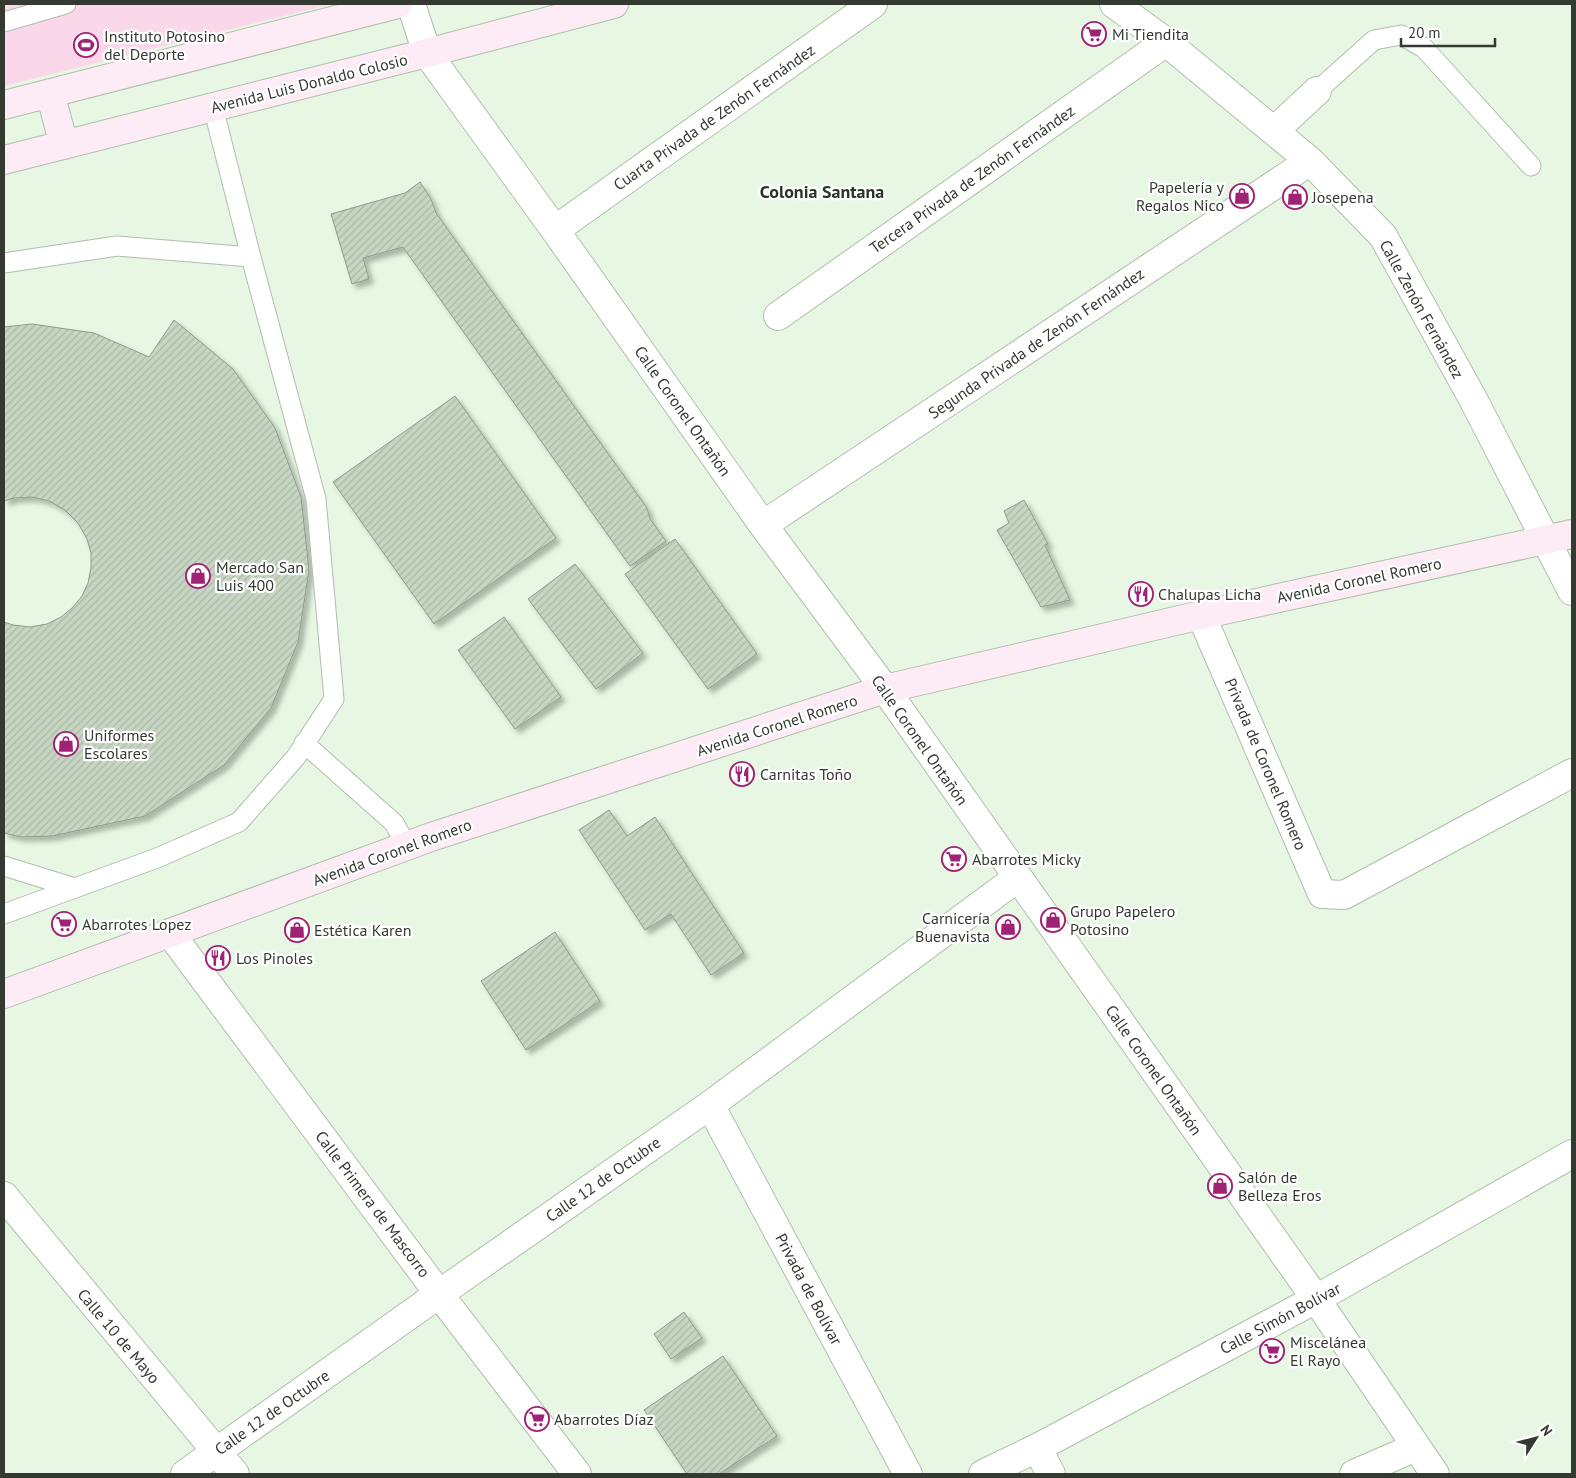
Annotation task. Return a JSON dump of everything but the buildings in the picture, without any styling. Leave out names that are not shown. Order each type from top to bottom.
[{"type":"main road","points":[[4,105],[398,4]]},
{"type":"main road","name":"Avenida Luis Donaldo Colosio","points":[[4,160],[614,4]]},
{"type":"main road","points":[[50,93],[64,145]]},
{"type":"main road","name":"Avenida Coronel Romero","points":[[4,994],[407,846],[885,690],[1201,615],[1572,534]]},
{"type":"street","name":"Calle Coronel Ontañón","points":[[411,4],[427,53],[555,230],[763,525],[885,690],[1316,1299],[1435,1474]]},
{"type":"street","name":"Cuarta Privada de Zenón Fernández","points":[[555,230],[873,4]]},
{"type":"street","name":"Calle Zenón Fernández","points":[[1114,4],[1166,42],[1310,161],[1383,236],[1472,399],[1572,591]]},
{"type":"street","name":"Tercera Privada de Zenón Fernández","points":[[778,316],[1166,42]]},
{"type":"street","points":[[1274,131],[1317,92]]},
{"type":"street","name":"Segunda Privada de Zenón Fernández","points":[[763,525],[1310,161]]},
{"type":"street","name":"Privada de Coronel Romero","points":[[1201,615],[1322,894],[1344,895],[1572,773]]},
{"type":"street","name":"Calle 12 de Octubre","points":[[185,1474],[710,1105],[1017,878]]},
{"type":"street","name":"Calle Primera de Mascorro","points":[[170,933],[439,1294],[577,1474]]},
{"type":"street","name":"Privada de Bolívar","points":[[710,1105],[908,1474]]},
{"type":"street","name":"Calle Simón Bolívar","points":[[983,1474],[1037,1448],[1316,1299],[1572,1154]]},
{"type":"street","name":"Calle 10 de Mayo","points":[[4,1196],[235,1474]]},
{"type":"street","points":[[1354,1474],[1416,1447]]},
{"type":"street","points":[[1037,1448],[1051,1474]]},
{"type":"lane","points":[[4,22],[66,4]]},
{"type":"lane","points":[[1317,92],[1374,40],[1401,35],[1424,48],[1530,166]]},
{"type":"lane","points":[[4,914],[157,858],[239,822],[296,757],[334,699],[316,499],[251,258],[213,107]]},
{"type":"lane","points":[[4,263],[117,246],[251,258]]},
{"type":"lane","points":[[304,743],[394,824],[407,846]]},
{"type":"lane","points":[[4,866],[75,888]]},
{"type":"shaded area","name":"Instituto Potosino del Deporte","points":[[4,4],[332,4],[4,86]]},
{"type":"place","name":"Mi Tiendita","points":[[1094,34]]},
{"type":"place","name":"Instituto Potosino del Deporte","points":[[86,45]]},
{"type":"place","name":"Papelería y Regalos Nico","points":[[1242,196]]},
{"type":"place","name":"Josepena","points":[[1295,197]]},
{"type":"place","name":"Mercado San Luis 400","points":[[198,576]]},
{"type":"place","name":"Chalupas Licha","points":[[1141,594]]},
{"type":"place","name":"Uniformes Escolares","points":[[66,744]]},
{"type":"place","name":"Carnitas Toño","points":[[742,774]]},
{"type":"place","name":"Abarrotes Micky","points":[[954,859]]},
{"type":"place","name":"Grupo Papelero Potosino","points":[[1053,920]]},
{"type":"place","name":"Abarrotes Lopez","points":[[64,924]]},
{"type":"place","name":"Carnicería Buenavista","points":[[1008,927]]},
{"type":"place","name":"Estética Karen","points":[[297,930]]},
{"type":"place","name":"Los Pinoles","points":[[218,958]]},
{"type":"place","name":"Salón de Belleza Eros","points":[[1220,1186]]},
{"type":"place","name":"Miscelánea El Rayo","points":[[1272,1351]]},
{"type":"place","name":"Abarrotes Díaz","points":[[537,1419]]},
{"type":"district","name":"Colonia Santana","points":[[822,191]]}]
